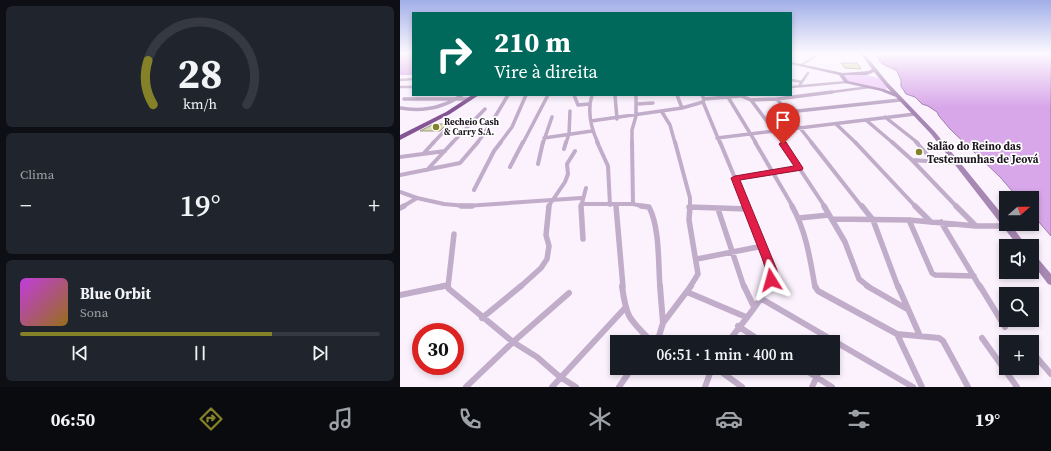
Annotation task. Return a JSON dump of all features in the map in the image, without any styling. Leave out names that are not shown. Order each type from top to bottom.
[{"type":"highway","points":[[400,135],[438,116],[469,97]]},
{"type":"highway","points":[[400,138],[432,122],[469,97]]},
{"type":"main road","points":[[823,71],[842,75],[871,73],[873,71]]},
{"type":"main road","points":[[826,71],[842,75],[847,82],[882,90],[899,98]]},
{"type":"main road","points":[[875,71],[933,133],[999,216]]},
{"type":"main road","points":[[862,73],[880,78]]},
{"type":"main road","points":[[882,90],[891,89]]},
{"type":"main road","points":[[1011,231],[1017,239]]},
{"type":"main road","points":[[1039,267],[1051,282]]},
{"type":"street","points":[[799,86],[808,73]]},
{"type":"street","points":[[400,80],[412,79]]},
{"type":"street","points":[[792,80],[802,82]]},
{"type":"street","points":[[792,87],[847,82]]},
{"type":"street","points":[[400,87],[412,87]]},
{"type":"street","points":[[591,121],[617,119],[662,112],[682,108],[703,99],[739,96],[752,100],[777,99],[870,87]]},
{"type":"street","points":[[400,175],[460,163],[489,129],[492,121],[507,96]]},
{"type":"street","points":[[474,190],[494,151],[512,127],[526,96]]},
{"type":"street","points":[[510,167],[548,96]]},
{"type":"street","points":[[574,96],[578,105],[590,104]]},
{"type":"street","points":[[592,96],[590,104],[592,131],[608,166],[613,205],[620,229],[620,265],[625,308],[632,322],[644,335]]},
{"type":"street","points":[[615,96],[617,119]]},
{"type":"street","points":[[633,204],[632,130],[636,116],[636,96]]},
{"type":"street","points":[[677,96],[682,108]]},
{"type":"street","points":[[404,99],[457,99],[469,97]]},
{"type":"street","points":[[728,97],[774,172],[799,218],[809,249],[814,288],[897,334],[936,338],[943,342],[968,387]]},
{"type":"street","points":[[788,112],[899,98]]},
{"type":"street","points":[[400,108],[414,110],[433,109],[457,99]]},
{"type":"street","points":[[703,99],[717,138],[763,246],[772,275],[762,298],[738,326],[732,335]]},
{"type":"street","points":[[777,99],[873,220],[907,309],[920,336]]},
{"type":"street","points":[[752,100],[775,131],[831,217],[845,242],[859,279],[907,309]]},
{"type":"street","points":[[637,104],[653,103]]},
{"type":"street","points":[[427,170],[484,109]]},
{"type":"street","points":[[564,149],[569,134],[570,110]]},
{"type":"street","points":[[659,335],[663,323],[687,292],[698,274],[697,259],[689,220],[690,198],[678,158],[674,137],[668,119],[662,112]]},
{"type":"street","points":[[717,138],[915,114]]},
{"type":"street","points":[[538,164],[544,138],[552,117]]},
{"type":"street","points":[[885,117],[921,146],[933,161]]},
{"type":"street","points":[[866,120],[912,160],[976,226]]},
{"type":"street","points":[[424,153],[451,124]]},
{"type":"street","points":[[836,124],[861,148],[931,222]]},
{"type":"street","points":[[544,138],[592,131]]},
{"type":"street","points":[[400,157],[445,151]]},
{"type":"street","points":[[482,318],[533,276],[547,259],[549,246],[546,235],[548,207],[567,178],[567,164],[575,151]]},
{"type":"street","points":[[912,160],[956,163]]},
{"type":"street","points":[[735,178],[799,168]]},
{"type":"street","points":[[583,239],[581,198],[586,188]]},
{"type":"street","points":[[400,192],[417,198],[444,204],[466,206],[581,198]]},
{"type":"street","points":[[400,208],[417,198]]},
{"type":"street","points":[[581,204],[633,204],[649,207],[655,227],[663,323]]},
{"type":"street","points":[[689,207],[748,209]]},
{"type":"street","points":[[718,209],[732,253],[754,307]]},
{"type":"street","points":[[799,218],[831,217],[873,220],[909,220],[976,226],[999,226]]},
{"type":"street","points":[[909,220],[932,273],[935,275],[974,276]]},
{"type":"street","points":[[941,222],[999,316]]},
{"type":"street","points":[[454,234],[447,285],[449,289],[482,318],[513,342],[537,357],[560,377],[576,387]]},
{"type":"street","points":[[697,259],[763,246]]},
{"type":"street","points":[[400,295],[447,285]]},
{"type":"street","points":[[687,292],[746,317]]},
{"type":"street","points":[[466,387],[513,342],[569,293]]},
{"type":"street","points":[[762,298],[824,335]]},
{"type":"street","points":[[552,387],[625,308]]},
{"type":"street","points":[[738,326],[752,335]]},
{"type":"street","points":[[897,334],[922,387]]},
{"type":"street","points":[[982,338],[1017,387]]},
{"type":"street","points":[[840,344],[913,387]]},
{"type":"street","points":[[1039,360],[1051,374]]},
{"type":"street","points":[[619,387],[627,375]]},
{"type":"street","points":[[705,387],[709,375]]},
{"type":"street","points":[[726,375],[742,387]]},
{"type":"street","points":[[813,375],[832,387]]},
{"type":"street","points":[[812,387],[816,377]]},
{"type":"shaded area","points":[[400,71],[412,71],[412,75],[400,75]]},
{"type":"shaded area","points":[[897,71],[1051,71],[1051,236],[1039,222],[1039,191],[1012,191],[1001,178],[950,129],[937,112],[922,104],[915,97],[906,94],[901,86],[901,80]]},
{"type":"shaded area","points":[[843,74],[861,74],[879,78],[889,88],[882,90],[847,81]]},
{"type":"building","name":"Recheio Cash & Carry S.A.","points":[[434,124],[447,124],[440,131],[420,131]]},
{"type":"place","name":"Recheio Cash & Carry S.A.","points":[[436,127]]},
{"type":"place","name":"Salão do Reino das Testemunhas de Jeová","points":[[919,152]]},
{"type":"route","points":[[771,280],[772,270],[768,258],[735,178],[799,168],[783,144]]}]
